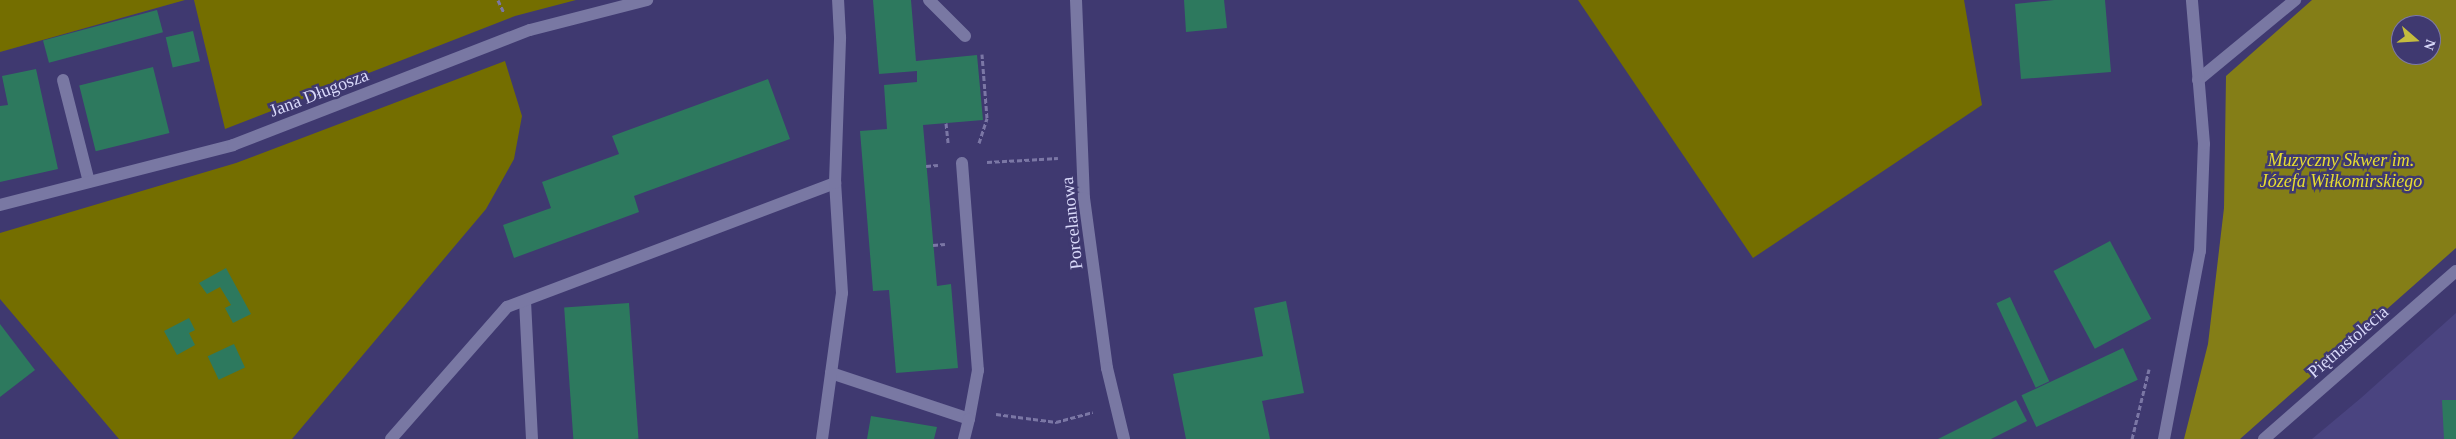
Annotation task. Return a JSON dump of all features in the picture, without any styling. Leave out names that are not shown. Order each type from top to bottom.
[{"type":"street","name":"Jana Długosza","points":[[0,205],[233,145],[530,30],[647,0]]},
{"type":"street","points":[[822,439],[842,293],[835,183],[840,37],[838,0]]},
{"type":"street","points":[[930,0],[965,36]]},
{"type":"street","name":"Porcelanowa","points":[[1076,0],[1084,198],[1107,368],[1124,439]]},
{"type":"street","points":[[2164,439],[2200,250],[2204,144],[2192,0]]},
{"type":"street","points":[[2198,80],[2295,0]]},
{"type":"street","points":[[63,80],[89,182]]},
{"type":"street","points":[[964,439],[978,370],[967,163]]},
{"type":"street","points":[[391,439],[507,307],[835,183]]},
{"type":"street","name":"Piętnastolecia","points":[[2264,439],[2456,271]]},
{"type":"street","points":[[525,301],[532,439]]},
{"type":"street","points":[[831,372],[970,414]]},
{"type":"path","points":[[965,36],[982,53],[987,118],[967,163]]},
{"type":"path","points":[[926,166],[1083,157]]},
{"type":"path","points":[[2132,439],[2151,360]]},
{"type":"path","points":[[970,414],[1056,422],[1116,405]]},
{"type":"shaded area","points":[[0,0],[185,0],[0,52]]},
{"type":"shaded area","points":[[194,0],[576,0],[515,16],[225,129]]},
{"type":"shaded area","points":[[1578,0],[1964,0],[1982,105],[1753,258]]},
{"type":"shaded area","points":[[505,61],[522,116],[514,159],[486,209],[292,439],[119,439],[0,299],[0,233],[236,163]]},
{"type":"shaded area","points":[[2456,313],[2456,439],[2312,439],[2361,398]]},
{"type":"green space","name":"Muzyczny Skwer im. Józefa Wiłkomirskiego","points":[[2312,0],[2456,0],[2456,248],[2240,439],[2184,439],[2208,344],[2224,208],[2226,76]]},
{"type":"building","points":[[873,0],[911,0],[916,61],[977,55],[983,120],[923,125],[937,286],[951,284],[958,368],[896,373],[889,290],[873,291],[860,131],[887,129],[884,85],[917,82],[917,71],[879,74]]},
{"type":"building","points":[[1184,0],[1224,0],[1227,28],[1186,32]]},
{"type":"building","points":[[2054,0],[2105,0],[2111,72],[2021,79],[2015,4]]},
{"type":"building","points":[[157,10],[163,32],[49,63],[43,41]]},
{"type":"building","points":[[193,31],[200,61],[173,68],[166,37]]},
{"type":"building","points":[[153,67],[169,133],[96,151],[79,85]]},
{"type":"building","points":[[36,69],[58,169],[0,182],[0,106],[8,105],[2,76]]},
{"type":"building","points":[[768,79],[790,139],[634,196],[639,212],[514,258],[503,225],[551,208],[542,182],[619,154],[612,136]]},
{"type":"building","points":[[2110,241],[2151,319],[2095,349],[2053,271]]},
{"type":"building","points":[[226,268],[251,314],[233,323],[225,308],[231,305],[220,287],[207,294],[199,283]]},
{"type":"building","points":[[2010,297],[2049,381],[2036,388],[1996,303]]},
{"type":"building","points":[[1286,301],[1304,393],[1262,401],[1270,439],[1186,439],[1173,374],[1263,356],[1254,308]]},
{"type":"building","points":[[629,303],[638,439],[573,439],[564,308]]},
{"type":"building","points":[[189,318],[195,330],[189,333],[195,345],[177,355],[164,331]]},
{"type":"building","points":[[0,324],[35,370],[0,397]]},
{"type":"building","points":[[234,344],[245,368],[219,380],[208,356]]},
{"type":"building","points":[[2123,348],[2138,380],[2036,427],[2021,395]]},
{"type":"building","points":[[2016,400],[2027,421],[1991,439],[1938,439]]},
{"type":"building","points":[[2442,400],[2456,400],[2456,439],[2444,439]]},
{"type":"building","points":[[871,416],[937,427],[934,439],[867,439]]}]
